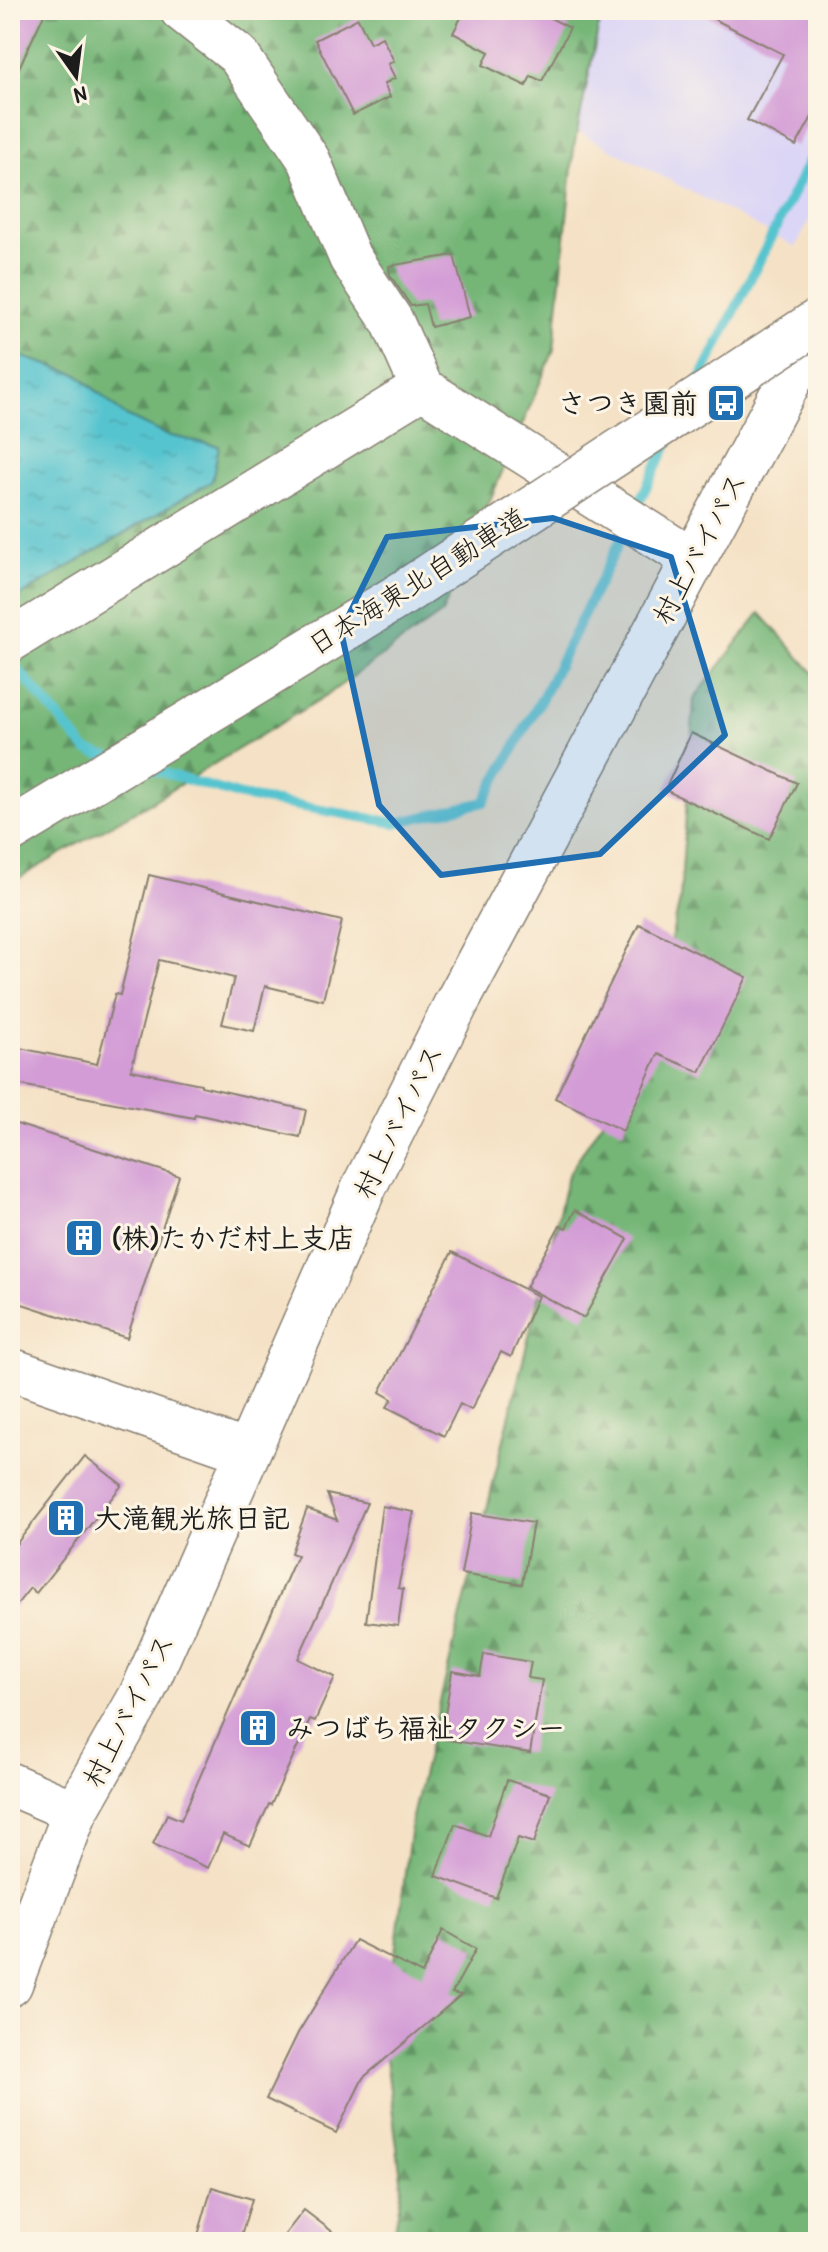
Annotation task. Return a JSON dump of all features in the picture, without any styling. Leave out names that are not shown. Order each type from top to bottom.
[{"type":"highway","name":"村上バイパス","points":[[10,1984],[75,1812],[141,1696],[387,1142],[456,1004],[818,324]]},
{"type":"highway","name":"日本海東北自動車道","points":[[10,831],[402,594],[818,324]]},
{"type":"street","points":[[181,10],[238,55],[309,160],[350,258],[392,321],[422,388],[693,560]]},
{"type":"street","points":[[10,641],[422,388]]},
{"type":"street","points":[[10,1369],[248,1452]]},
{"type":"street","points":[[10,1784],[75,1812]]},
{"type":"highlighted area","points":[[553,518],[671,557],[725,735],[600,854],[441,875],[379,805],[341,631],[387,537]]},
{"type":"shaded area","points":[[347,10],[818,10],[818,202],[796,247]]},
{"type":"green space","points":[[10,10],[602,10],[574,147],[554,350],[442,613],[327,695],[153,801],[10,883]]},
{"type":"green space","points":[[760,613],[818,678],[818,2242],[393,2242],[402,2187],[384,2042],[412,1817],[568,1175],[645,1053],[680,900],[694,699]]},
{"type":"water","points":[[10,353],[77,374],[124,415],[166,435],[219,446],[212,481],[10,602]]},
{"type":"building","points":[[10,10],[46,10],[10,87]]},
{"type":"building","points":[[465,10],[535,10],[570,28],[542,81],[531,76],[526,86],[483,65],[489,52],[453,33]]},
{"type":"building","points":[[696,10],[818,10],[818,106],[796,146],[747,120],[783,54]]},
{"type":"building","points":[[358,18],[370,43],[382,37],[394,61],[388,64],[395,78],[384,84],[390,97],[353,115],[315,40]]},
{"type":"building","points":[[454,255],[470,317],[431,327],[425,304],[411,306],[390,275],[389,266]]},
{"type":"building","points":[[691,733],[797,783],[769,839],[665,790]]},
{"type":"building","points":[[149,875],[342,921],[323,1000],[265,986],[254,1031],[222,1024],[234,978],[159,960],[131,1070],[306,1110],[300,1137],[195,1114],[194,1118],[10,1083],[10,1046],[97,1064],[115,994],[120,995]]},
{"type":"building","points":[[639,924],[747,977],[700,1072],[658,1054],[623,1131],[555,1098]]},
{"type":"building","name":"(株)たかだ村上支店","points":[[10,1122],[179,1176],[127,1338],[10,1300]]},
{"type":"building","points":[[575,1210],[628,1239],[584,1318],[526,1287],[560,1225],[566,1228]]},
{"type":"building","points":[[452,1252],[538,1296],[511,1357],[501,1352],[471,1410],[460,1404],[444,1436],[387,1407],[392,1399],[380,1392]]},
{"type":"building","name":"大滝観光旅日記","points":[[85,1456],[122,1485],[36,1593],[30,1588],[10,1613],[10,1552]]},
{"type":"building","name":"みつばち福祉タクシー","points":[[327,1494],[367,1503],[298,1659],[335,1677],[315,1721],[310,1719],[250,1846],[223,1834],[208,1868],[153,1844],[167,1814],[181,1820],[297,1555],[291,1553],[307,1509],[337,1520]]},
{"type":"building","points":[[382,1506],[414,1512],[398,1588],[403,1589],[398,1626],[366,1622]]},
{"type":"building","points":[[472,1513],[533,1523],[522,1584],[461,1574]]},
{"type":"building","points":[[484,1654],[531,1662],[528,1678],[542,1680],[530,1753],[441,1739],[452,1671],[480,1676]]},
{"type":"building","points":[[507,1780],[550,1794],[534,1843],[518,1838],[496,1898],[436,1876],[455,1824],[488,1836]]},
{"type":"building","points":[[443,1930],[476,1949],[452,1993],[461,1995],[363,2078],[336,2133],[266,2099],[298,2033],[355,1940],[422,1974]]},
{"type":"building","points":[[212,2187],[252,2199],[239,2242],[196,2242]]},
{"type":"building","points":[[304,2210],[346,2242],[279,2242]]},
{"type":"waterway","points":[[700,380],[818,143]]},
{"type":"waterway","points":[[634,512],[671,437]]},
{"type":"waterway","points":[[144,767],[241,796],[396,823],[484,802],[542,698],[627,527]]},
{"type":"waterway","points":[[10,660],[86,750],[109,757]]},
{"type":"place","name":"さつき園前","points":[[726,403]]},
{"type":"place","name":"(株)たかだ村上支店","points":[[84,1238]]},
{"type":"place","name":"大滝観光旅日記","points":[[66,1518]]},
{"type":"place","name":"みつばち福祉タクシー","points":[[258,1728]]}]
